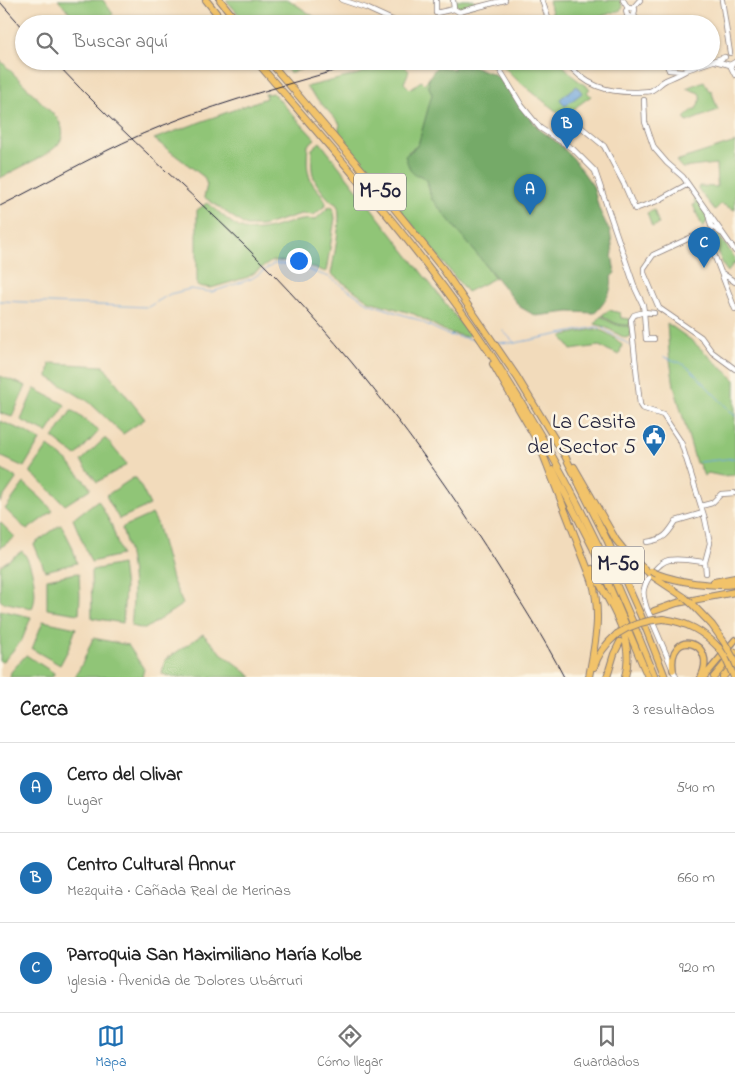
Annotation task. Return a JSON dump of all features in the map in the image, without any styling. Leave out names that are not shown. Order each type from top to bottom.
[{"type":"highway","points":[[206,0],[218,15]]},
{"type":"highway","points":[[220,0],[232,15]]},
{"type":"highway","name":"M-50","points":[[264,70],[406,239],[472,326],[556,462],[599,546],[655,677]]},
{"type":"highway","name":"M-50","points":[[278,70],[443,269],[517,377],[565,456],[608,542],[641,616],[665,677]]},
{"type":"highway","points":[[502,375],[593,548],[648,677]]},
{"type":"highway","points":[[539,444],[592,580],[598,608],[597,632],[590,677]]},
{"type":"highway","points":[[565,456],[575,467],[589,490],[616,540],[639,564],[691,603],[712,625],[735,662],[723,677]]},
{"type":"highway","points":[[577,539],[626,639],[629,659],[625,677]]},
{"type":"highway","points":[[653,574],[677,580],[721,586],[735,584]]},
{"type":"highway","points":[[700,582],[735,578]]},
{"type":"highway","points":[[654,611],[677,603],[735,592]]},
{"type":"highway","points":[[590,677],[599,654],[617,634],[646,620],[663,619],[683,622],[694,627],[712,640],[719,648],[734,677]]},
{"type":"highway","points":[[607,677],[620,642]]},
{"type":"highway","points":[[714,677],[735,652]]},
{"type":"main road","points":[[702,677],[735,640]]},
{"type":"main road","points":[[672,670],[672,654],[676,648],[682,644],[694,644],[700,649],[705,658],[705,668],[702,677]]},
{"type":"street","points":[[342,0],[381,15]]},
{"type":"street","points":[[436,0],[435,10],[438,14],[454,9],[464,12],[505,0]]},
{"type":"street","points":[[453,0],[454,9]]},
{"type":"street","points":[[544,0],[548,15]]},
{"type":"street","points":[[623,0],[636,13],[635,15]]},
{"type":"street","points":[[628,15],[626,12],[640,0]]},
{"type":"street","points":[[722,0],[734,74]]},
{"type":"street","points":[[500,70],[517,98],[540,128],[573,149],[595,171],[643,305],[646,339],[654,339]]},
{"type":"street","points":[[573,70],[590,84],[612,91],[644,95],[671,74],[687,70]]},
{"type":"street","points":[[669,70],[671,74]]},
{"type":"street","points":[[644,95],[646,127],[654,148],[683,177],[708,212],[711,227],[710,242],[735,309]]},
{"type":"street","points":[[570,118],[604,146],[635,209],[657,201],[688,184]]},
{"type":"street","points":[[711,227],[723,234],[735,251]]},
{"type":"street","points":[[711,227],[653,255],[644,268],[644,273],[659,308],[701,337],[712,352],[735,369]]},
{"type":"street","points":[[721,272],[735,282]]},
{"type":"street","points":[[654,313],[644,312],[634,315],[631,320],[640,405],[642,408],[663,415],[681,442],[701,506],[710,543],[705,562],[706,573]]},
{"type":"street","points":[[701,506],[712,503],[721,494],[735,493]]},
{"type":"street","points":[[647,542],[658,540],[668,534],[676,521],[703,513]]},
{"type":"street","points":[[676,677],[647,608],[644,589],[647,582],[664,561],[672,559],[705,562]]},
{"type":"green space","points":[[58,0],[103,0],[113,14],[112,15],[72,15]]},
{"type":"green space","points":[[226,0],[289,0],[312,15],[239,15]]},
{"type":"green space","points":[[455,0],[474,0],[475,5],[460,9],[456,5]]},
{"type":"green space","points":[[620,0],[623,7],[621,10],[605,15],[553,15],[549,1]]},
{"type":"green space","points":[[0,60],[56,117],[63,133],[61,139],[52,150],[0,178]]},
{"type":"green space","points":[[287,70],[300,70],[290,73]]},
{"type":"green space","points":[[369,70],[408,70],[404,83],[410,89],[421,81],[424,84],[429,78],[428,86],[433,94],[418,145],[408,152],[419,175],[427,179],[431,198],[475,250],[495,278],[467,292],[338,133],[340,124],[306,87]]},
{"type":"green space","points":[[434,70],[483,70],[496,75],[539,129],[558,143],[573,158],[593,186],[599,209],[610,230],[615,273],[611,277],[612,282],[608,296],[595,313],[569,312],[536,316],[520,307],[431,198],[427,180],[419,175],[415,175],[410,170],[405,156],[418,145],[432,94],[428,82]]},
{"type":"green space","points":[[507,70],[567,70],[590,89],[587,92],[591,96],[576,107],[566,119]]},
{"type":"green space","points":[[704,81],[709,91],[711,90],[718,110],[687,122],[684,118],[696,109],[701,98],[699,93],[686,88]]},
{"type":"green space","points":[[273,93],[315,139],[308,145],[308,172],[311,181],[326,202],[326,205],[314,215],[301,214],[262,226],[246,226],[204,197],[207,185],[204,177],[154,139],[266,98],[265,94]]},
{"type":"green space","points":[[320,142],[470,335],[467,337],[447,332],[414,314],[369,301],[331,274],[337,239],[339,210],[337,205],[318,186],[313,176],[312,149]]},
{"type":"green space","points":[[735,142],[735,210],[721,204],[715,210],[698,189],[699,186],[717,187],[716,164],[682,168],[676,161]]},
{"type":"green space","points":[[696,199],[706,212],[708,219],[703,228],[693,205],[696,204],[694,200]]},
{"type":"green space","points":[[207,203],[235,225],[254,230],[295,221],[315,220],[329,207],[333,208],[335,218],[326,272],[296,262],[272,261],[248,277],[211,288],[197,286],[197,210]]},
{"type":"green space","points":[[654,210],[659,224],[652,227],[647,213]]},
{"type":"green space","points":[[715,234],[719,236],[735,258],[735,265],[733,264],[728,272],[713,240]]},
{"type":"green space","points":[[609,310],[620,313],[621,318],[630,319],[630,325],[615,323],[602,315]]},
{"type":"green space","points":[[601,316],[615,324],[630,326],[631,336],[625,338],[605,327],[595,324]]},
{"type":"green space","points":[[667,323],[691,340],[735,380],[735,475],[722,476],[708,473],[704,476],[699,464],[696,463],[674,386]]},
{"type":"green space","points":[[595,329],[610,335],[622,345],[619,355],[599,346],[571,350],[562,337]]},
{"type":"green space","points":[[50,363],[103,366],[145,419],[123,434],[89,402],[48,377]]},
{"type":"green space","points":[[0,376],[26,386],[12,417],[0,413]]},
{"type":"green space","points":[[34,389],[65,406],[47,433],[21,420]]},
{"type":"green space","points":[[71,411],[99,431],[76,456],[53,438]]},
{"type":"green space","points":[[0,421],[40,440],[24,467],[0,456]]},
{"type":"green space","points":[[104,439],[126,463],[125,466],[97,482],[81,461]]},
{"type":"green space","points":[[48,446],[67,461],[90,487],[90,489],[65,505],[31,473]]},
{"type":"green space","points":[[0,469],[16,479],[0,502]]},
{"type":"green space","points":[[133,478],[136,478],[138,481],[150,505],[119,519],[106,496]]},
{"type":"green space","points":[[24,483],[53,511],[27,530],[5,509]]},
{"type":"green space","points":[[98,500],[112,526],[121,555],[91,562],[73,519]]},
{"type":"green space","points":[[152,514],[157,523],[172,579],[183,604],[145,629],[131,626],[132,577],[129,553],[122,529]]},
{"type":"green space","points":[[0,522],[15,537],[0,548]]},
{"type":"green space","points":[[60,525],[72,546],[77,563],[45,571],[34,544]]},
{"type":"green space","points":[[22,551],[29,562],[35,587],[32,608],[0,600],[0,566]]},
{"type":"green space","points":[[122,564],[125,588],[123,623],[92,618],[92,570]]},
{"type":"green space","points":[[79,574],[79,614],[47,609],[47,579]]},
{"type":"green space","points":[[0,610],[31,617],[22,640],[3,662],[0,661]]},
{"type":"green space","points":[[43,621],[76,628],[60,665],[32,649]]},
{"type":"green space","points":[[203,634],[220,652],[252,677],[174,677],[162,674],[165,660]]},
{"type":"green space","points":[[93,638],[128,645],[144,669],[142,677],[75,677]]},
{"type":"green space","points":[[26,655],[54,673],[52,677],[10,677],[11,672]]},
{"type":"water","points":[[577,86],[582,93],[565,106],[560,99]]},
{"type":"waterway","points":[[0,301],[148,307],[170,294],[190,289],[212,292],[251,279],[274,264],[294,265],[329,277],[368,303],[416,319],[448,335],[477,340]]},
{"type":"waterway","points":[[495,342],[515,343],[596,327],[604,329],[630,345]]},
{"type":"waterway","points":[[503,331],[515,343]]},
{"type":"waterway","points":[[664,357],[681,363],[690,369],[735,416]]},
{"type":"waterway","points":[[699,462],[735,458]]},
{"type":"railway","points":[[0,2],[15,19]]},
{"type":"railway","points":[[63,70],[108,116],[220,221],[274,275],[336,343],[394,415],[448,489],[532,621],[564,677]]},
{"type":"railway","points":[[0,206],[102,153],[164,125],[240,99],[338,70]]},
{"type":"place","name":"Centro Cultural Annur","points":[[567,149]]},
{"type":"place","name":"Cerro del Olivar","points":[[530,215]]},
{"type":"place","name":"Parroquia San Maximiliano María Kolbe","points":[[704,268]]},
{"type":"place","name":"La Casita del Sector 5","points":[[654,457]]}]
